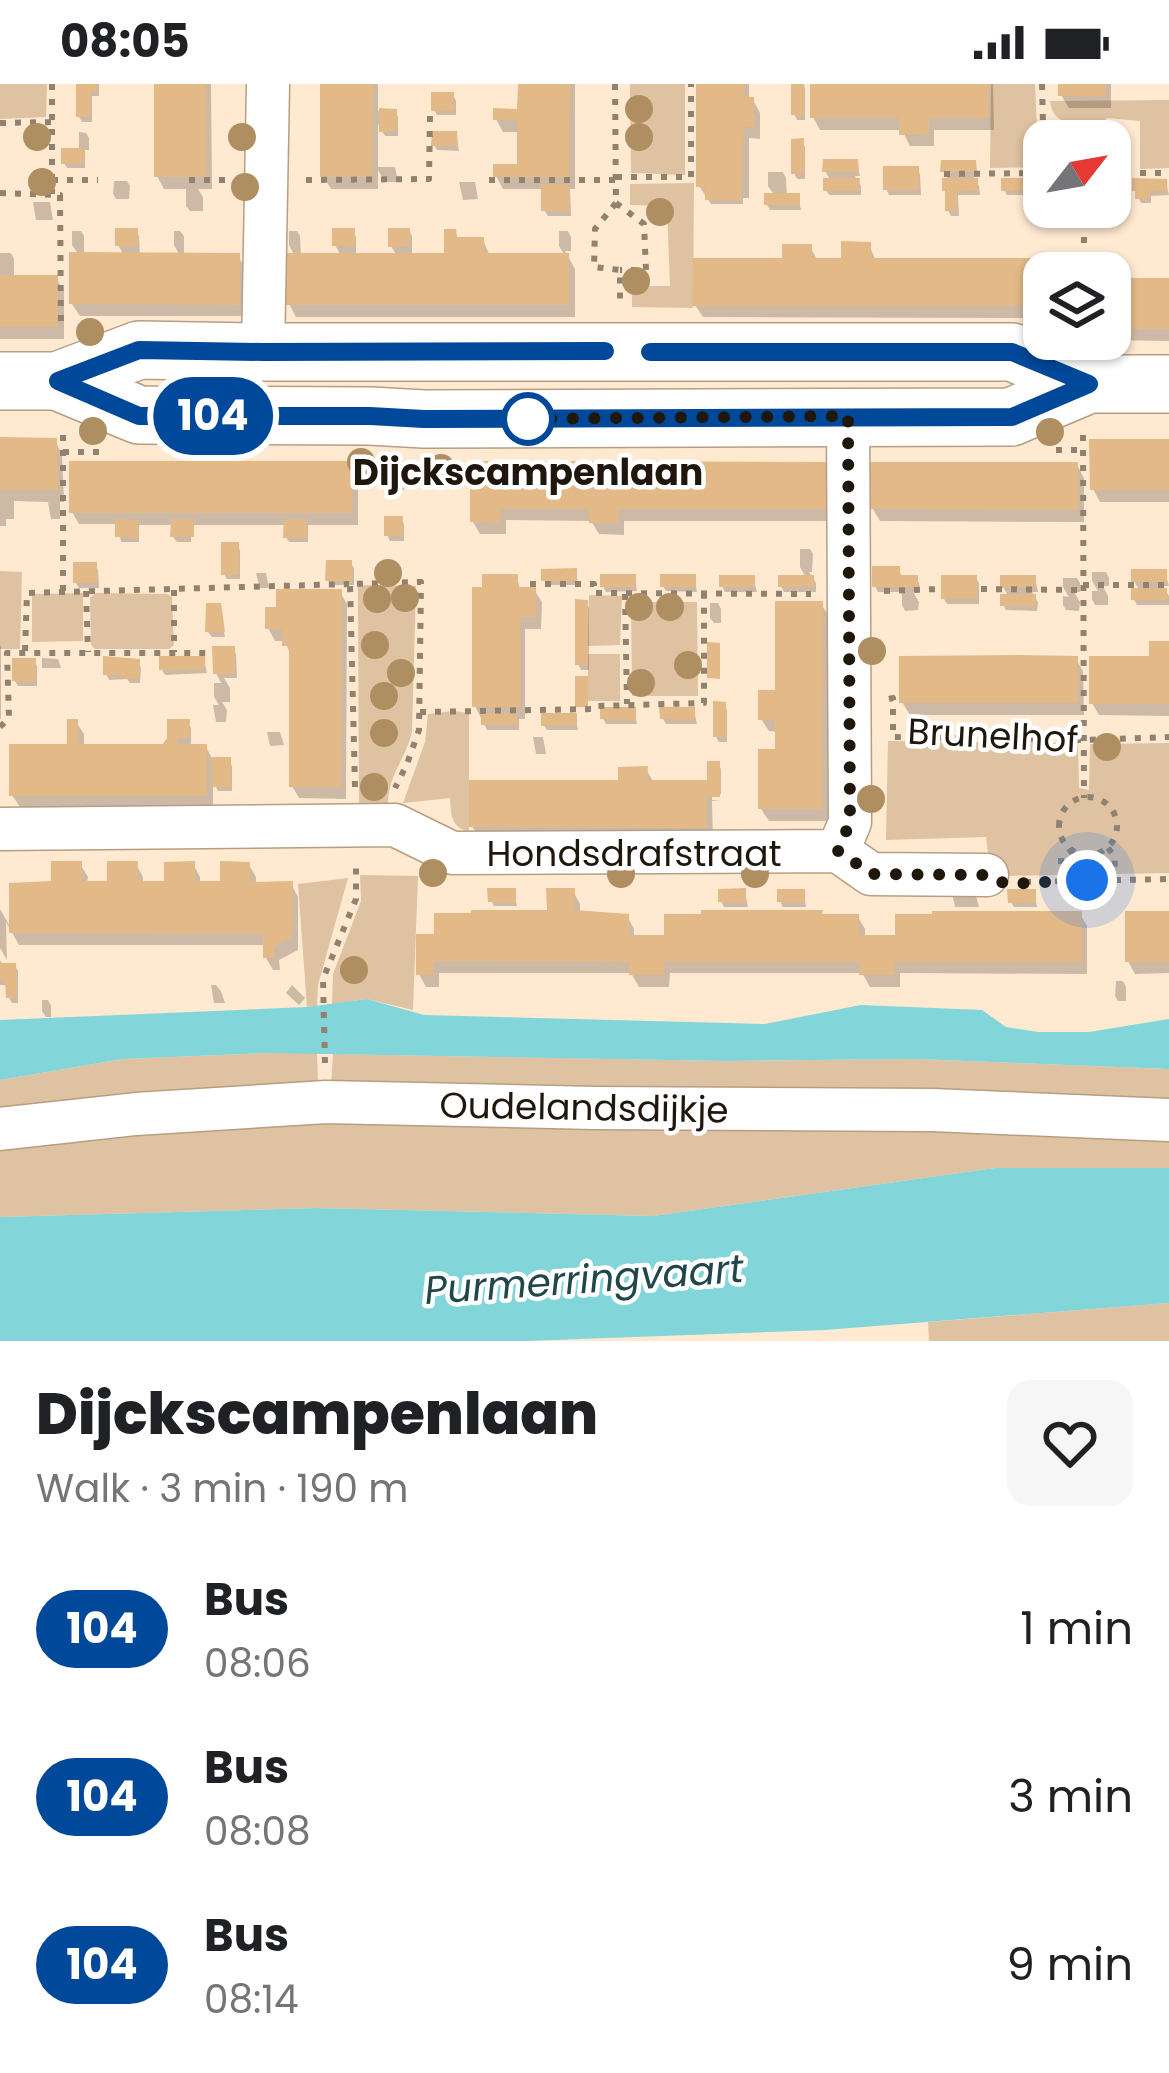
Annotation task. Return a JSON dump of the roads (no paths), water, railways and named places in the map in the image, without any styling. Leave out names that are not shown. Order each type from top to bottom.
[{"type":"street","points":[[263,352],[268,84]]},
{"type":"street","points":[[0,381],[60,381],[139,350],[1012,352],[1086,405]]},
{"type":"street","points":[[424,351],[424,419]]},
{"type":"street","points":[[60,381],[139,416],[424,419],[1012,417],[1169,384]]},
{"type":"street","points":[[848,416],[850,822],[838,851],[872,874],[987,875]]},
{"type":"street","name":"Hondsdrafstraat","points":[[0,829],[376,826],[452,853],[838,851]]},
{"type":"street","name":"Oudelandsdijkje","points":[[0,1129],[136,1114],[326,1102],[932,1110],[1169,1120]]},
{"type":"water","points":[[367,999],[424,1015],[765,1024],[861,1005],[982,1010],[1006,1027],[1038,1032],[1089,1032],[1169,1019],[1169,1069],[916,1059],[726,1061],[269,1053],[123,1059],[0,1080],[0,1020],[307,1007]]},
{"type":"water","name":"Purmerringvaart","points":[[995,1168],[1169,1168],[1169,1303],[825,1330],[525,1341],[0,1341],[0,1217],[316,1208],[653,1216]]},
{"type":"place","name":"Dijckscampenlaan","points":[[528,419]]}]
